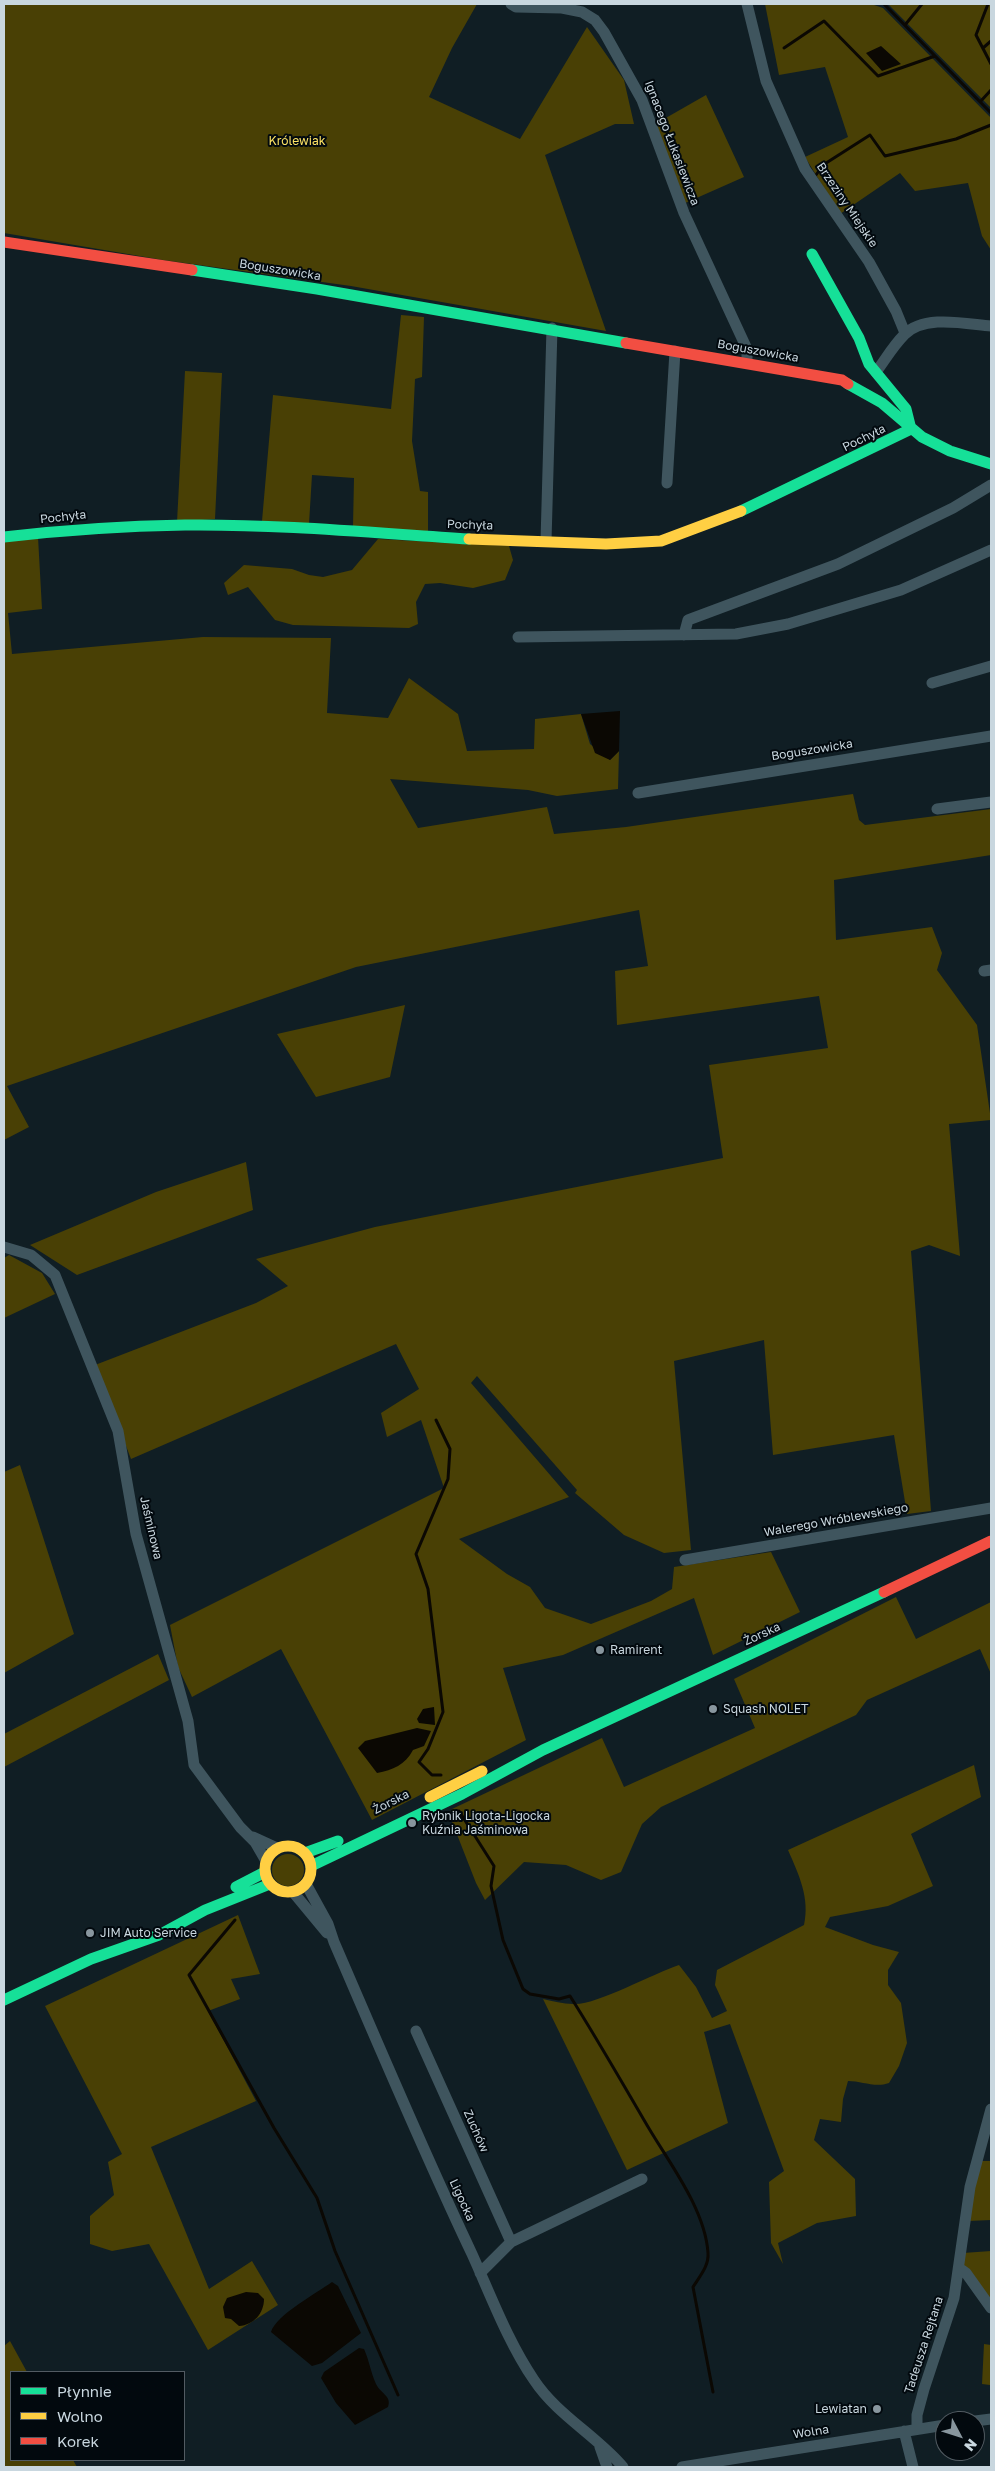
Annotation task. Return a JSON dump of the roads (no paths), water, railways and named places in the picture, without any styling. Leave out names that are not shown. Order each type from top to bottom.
[{"type":"street","name":"Ignacego Łukasiewicza","points":[[511,4],[516,7],[562,8],[582,12],[595,20],[604,32],[642,100],[684,213],[746,349],[747,362]]},
{"type":"street","name":"Brzeziny Miejskie","points":[[747,4],[766,81],[805,169],[868,262],[896,311],[905,333]]},
{"type":"street","name":"Boguszowicka","points":[[4,242],[318,289],[552,328],[842,380],[882,403],[922,437],[950,451],[991,464]]},
{"type":"street","points":[[812,254],[859,338],[869,364],[906,409],[911,429]]},
{"type":"street","points":[[876,372],[905,333],[918,326],[933,322],[991,326]]},
{"type":"street","points":[[546,540],[552,328]]},
{"type":"street","points":[[667,483],[675,351]]},
{"type":"street","name":"Pochyła","points":[[4,537],[87,528],[186,525],[282,527],[470,539],[546,540],[606,544],[661,541],[729,516],[794,487],[911,429]]},
{"type":"street","points":[[684,635],[688,620],[838,564],[953,508],[991,485]]},
{"type":"street","points":[[518,637],[736,634],[788,624],[901,590],[991,550]]},
{"type":"street","points":[[932,683],[991,666]]},
{"type":"street","name":"Boguszowicka","points":[[638,793],[991,736]]},
{"type":"street","points":[[937,809],[991,802]]},
{"type":"street","name":"Jaśminowa","points":[[4,1247],[31,1255],[55,1275],[118,1431],[136,1534],[188,1721],[194,1765],[240,1827],[249,1835],[277,1848]]},
{"type":"street","name":"Walerego Wróblewskiego","points":[[685,1560],[991,1508]]},
{"type":"street","name":"Żorska","points":[[311,1866],[328,1856],[462,1794],[543,1750],[802,1631],[991,1541]]},
{"type":"street","name":"Żorska","points":[[305,1854],[376,1825],[503,1761],[543,1750]]},
{"type":"street","name":"Jaśminowa","points":[[249,1835],[265,1867]]},
{"type":"street","points":[[91,1959],[126,1936],[224,1893],[265,1867],[277,1848],[294,1847],[305,1854],[311,1866],[310,1878],[306,1884],[293,1892],[281,1892],[270,1884],[265,1867]]},
{"type":"street","points":[[4,2000],[91,1959],[159,1935],[205,1910],[270,1884]]},
{"type":"street","name":"Ligocka","points":[[306,1884],[328,1924],[334,1942],[480,2273],[533,2379],[600,2447],[613,2455],[623,2467]]},
{"type":"street","name":"Ligocka","points":[[293,1892],[334,1942]]},
{"type":"street","name":"Zuchów","points":[[416,2031],[511,2242]]},
{"type":"street","name":"Tadeusza Rejtana","points":[[917,2429],[917,2416],[924,2389],[954,2298],[970,2187],[991,2109]]},
{"type":"street","points":[[480,2273],[511,2242],[642,2179]]},
{"type":"street","points":[[959,2268],[966,2273],[991,2308]]},
{"type":"street","name":"Wolna","points":[[682,2467],[935,2426]]},
{"type":"street","points":[[904,2431],[913,2467]]},
{"type":"street","name":"Ligocka","points":[[600,2447],[607,2467]]},
{"type":"waterway","points":[[884,4],[991,113]]},
{"type":"waterway","points":[[905,25],[922,4]]},
{"type":"waterway","points":[[988,4],[976,35],[991,64]]},
{"type":"waterway","points":[[784,48],[824,21],[878,76],[935,56]]},
{"type":"waterway","points":[[983,48],[991,41]]},
{"type":"waterway","points":[[980,102],[991,90]]},
{"type":"waterway","points":[[816,175],[823,165],[870,135],[885,156],[956,139],[991,125]]},
{"type":"waterway","points":[[436,1420],[450,1449],[448,1479],[416,1554],[428,1589],[443,1712],[428,1749],[419,1762],[432,1775],[441,1775]]},
{"type":"waterway","points":[[459,1811],[494,1866],[491,1886],[503,1940],[523,1989],[530,1994],[559,1999],[570,1996],[683,2184],[700,2218],[708,2258],[704,2271],[693,2287],[713,2392]]},
{"type":"waterway","points":[[235,1920],[189,1975],[274,2128],[317,2198],[335,2251],[398,2395]]},
{"type":"place","name":"Ramirent","points":[[600,1650]]},
{"type":"place","name":"Squash NOLET","points":[[713,1709]]},
{"type":"place","name":"Rybnik Ligota-Ligocka Kuźnia Jaśminowa","points":[[412,1823]]},
{"type":"place","name":"JIM Auto Service","points":[[90,1933]]},
{"type":"place","name":"Lewiatan","points":[[877,2409]]},
{"type":"park label","name":"Królewiak","points":[[297,141]]}]
